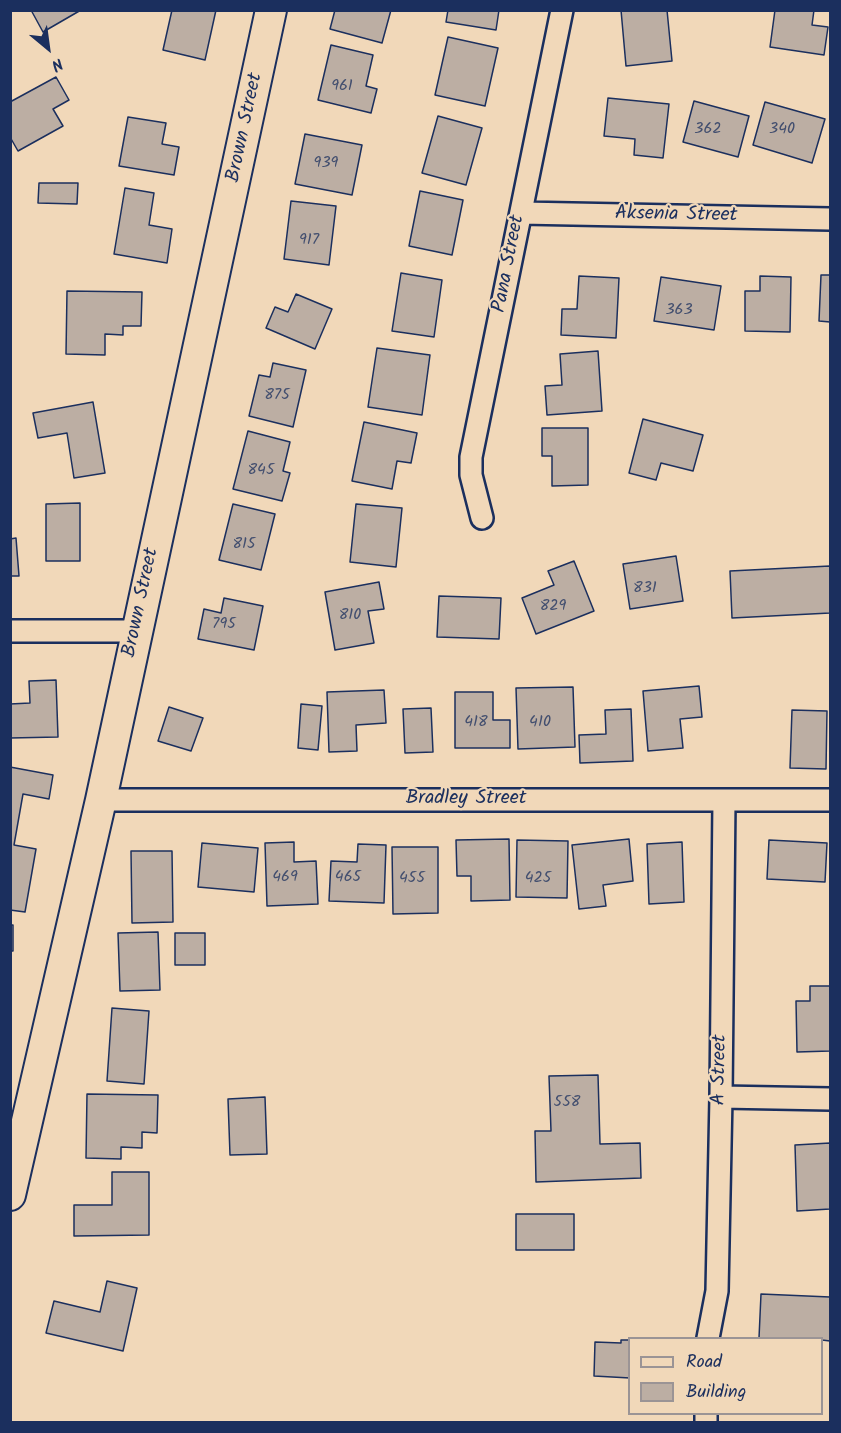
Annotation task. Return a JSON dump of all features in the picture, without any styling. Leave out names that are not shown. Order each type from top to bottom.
[{"type":"street","name":"Brown Street","points":[[10,1195],[101,800],[271,10]]},
{"type":"street","name":"Pana Street","points":[[482,518],[471,475],[471,457],[562,10]]},
{"type":"street","name":"Aksenia Street","points":[[521,213],[831,219]]},
{"type":"street","points":[[10,631],[136,632]]},
{"type":"street","name":"Bradley Street","points":[[101,800],[831,800]]},
{"type":"street","name":"A Street","points":[[708,1337],[717,1291],[724,800]]},
{"type":"street","points":[[721,1097],[831,1099]]},
{"type":"building","points":[[31,10],[81,10],[43,32]]},
{"type":"building","points":[[172,10],[216,10],[205,60],[163,50]]},
{"type":"building","points":[[335,10],[391,10],[382,43],[330,29]]},
{"type":"building","points":[[448,10],[499,10],[496,30],[446,22]]},
{"type":"building","points":[[621,10],[667,10],[672,61],[626,66]]},
{"type":"building","points":[[775,10],[814,10],[812,25],[828,27],[824,55],[770,47]]},
{"type":"building","points":[[448,37],[498,48],[485,106],[435,95]]},
{"type":"building","points":[[331,45],[373,55],[366,86],[377,89],[371,113],[318,100]]},
{"type":"building","points":[[56,77],[69,100],[53,109],[63,126],[18,151],[10,137],[10,102]]},
{"type":"building","points":[[608,98],[669,104],[663,158],[634,155],[635,139],[604,136]]},
{"type":"building","points":[[694,101],[749,116],[738,157],[683,142]]},
{"type":"building","points":[[765,102],[825,119],[812,163],[753,145]]},
{"type":"building","points":[[438,116],[482,128],[466,185],[422,173]]},
{"type":"building","points":[[128,117],[166,123],[162,144],[179,147],[174,175],[119,166]]},
{"type":"building","points":[[305,134],[362,145],[352,195],[295,184]]},
{"type":"building","points":[[39,183],[78,183],[77,204],[38,203]]},
{"type":"building","points":[[125,188],[154,193],[149,225],[172,229],[167,263],[114,254]]},
{"type":"building","points":[[420,191],[463,200],[452,255],[409,246]]},
{"type":"building","points":[[291,201],[336,206],[329,265],[284,259]]},
{"type":"building","points":[[401,273],[442,280],[434,337],[392,331]]},
{"type":"building","points":[[821,275],[830,275],[830,322],[819,321]]},
{"type":"building","points":[[579,276],[619,278],[616,338],[561,335],[562,309],[577,309]]},
{"type":"building","points":[[760,276],[791,277],[790,332],[745,331],[745,291],[760,291]]},
{"type":"building","points":[[661,277],[721,286],[714,330],[654,321]]},
{"type":"building","points":[[67,291],[142,292],[141,326],[123,326],[123,335],[105,334],[105,355],[66,354]]},
{"type":"building","points":[[296,294],[332,309],[315,349],[266,328],[275,307],[288,312]]},
{"type":"building","points":[[377,348],[430,355],[422,415],[368,407]]},
{"type":"building","points":[[598,351],[602,411],[547,415],[545,386],[562,385],[560,354]]},
{"type":"building","points":[[273,363],[306,370],[293,427],[249,416],[259,375],[270,377]]},
{"type":"building","points":[[93,402],[105,473],[74,478],[67,433],[38,438],[33,413]]},
{"type":"building","points":[[643,419],[703,435],[693,471],[661,463],[656,480],[629,473]]},
{"type":"building","points":[[364,422],[417,433],[411,463],[397,461],[392,489],[352,481]]},
{"type":"building","points":[[542,428],[588,428],[588,485],[552,486],[552,456],[542,456]]},
{"type":"building","points":[[248,431],[290,442],[283,471],[290,473],[282,501],[233,489]]},
{"type":"building","points":[[80,503],[80,561],[46,561],[46,504]]},
{"type":"building","points":[[233,504],[275,514],[261,570],[219,560]]},
{"type":"building","points":[[356,504],[402,508],[396,567],[350,562]]},
{"type":"building","points":[[16,538],[19,576],[10,576],[10,539]]},
{"type":"building","points":[[676,556],[683,601],[630,609],[623,564]]},
{"type":"building","points":[[574,561],[594,611],[536,634],[522,598],[554,585],[548,571]]},
{"type":"building","points":[[830,566],[830,613],[732,618],[730,571]]},
{"type":"building","points":[[379,582],[384,609],[368,611],[374,643],[335,650],[325,592]]},
{"type":"building","points":[[439,596],[501,598],[499,639],[437,637]]},
{"type":"building","points":[[224,598],[263,606],[254,650],[198,639],[204,609],[221,613]]},
{"type":"building","points":[[56,680],[58,737],[10,738],[10,704],[30,703],[29,681]]},
{"type":"building","points":[[699,686],[702,717],[680,719],[683,748],[648,751],[643,691]]},
{"type":"building","points":[[573,687],[575,747],[518,749],[516,688]]},
{"type":"building","points":[[384,690],[386,723],[356,725],[357,751],[329,752],[327,692]]},
{"type":"building","points":[[455,692],[493,692],[493,720],[510,720],[510,748],[455,748]]},
{"type":"building","points":[[301,704],[322,706],[318,750],[298,748]]},
{"type":"building","points":[[169,707],[203,718],[191,751],[158,741]]},
{"type":"building","points":[[431,708],[433,752],[405,753],[403,709]]},
{"type":"building","points":[[631,709],[633,761],[580,763],[579,735],[606,734],[605,710]]},
{"type":"building","points":[[792,710],[827,711],[826,769],[790,768]]},
{"type":"building","points":[[10,767],[53,775],[49,799],[23,794],[14,845],[36,849],[25,912],[10,910]]},
{"type":"building","points":[[509,839],[510,900],[471,901],[471,876],[457,876],[456,840]]},
{"type":"building","points":[[629,839],[633,881],[603,885],[606,906],[579,909],[572,845]]},
{"type":"building","points":[[517,840],[568,841],[567,898],[516,897]]},
{"type":"building","points":[[769,840],[827,843],[825,882],[767,879]]},
{"type":"building","points":[[294,842],[294,862],[316,861],[318,904],[267,906],[265,843]]},
{"type":"building","points":[[682,842],[684,902],[649,904],[647,844]]},
{"type":"building","points":[[202,843],[258,848],[254,892],[198,887]]},
{"type":"building","points":[[358,844],[386,845],[384,903],[329,901],[331,861],[357,862]]},
{"type":"building","points":[[392,847],[438,847],[438,913],[393,914]]},
{"type":"building","points":[[131,851],[172,851],[173,922],[132,923]]},
{"type":"building","points":[[10,925],[13,925],[13,951],[10,951]]},
{"type":"building","points":[[158,932],[160,990],[120,991],[118,933]]},
{"type":"building","points":[[175,933],[205,933],[205,965],[175,965]]},
{"type":"building","points":[[810,986],[830,986],[830,1051],[797,1052],[796,1001],[810,1001]]},
{"type":"building","points":[[112,1008],[149,1011],[144,1084],[107,1081]]},
{"type":"building","points":[[598,1075],[600,1144],[640,1143],[641,1178],[536,1182],[535,1131],[551,1131],[549,1076]]},
{"type":"building","points":[[87,1094],[158,1095],[157,1133],[142,1132],[142,1148],[121,1147],[121,1159],[86,1158]]},
{"type":"building","points":[[265,1097],[267,1154],[230,1155],[228,1099]]},
{"type":"building","points":[[830,1143],[830,1209],[797,1211],[795,1145]]},
{"type":"building","points":[[112,1172],[149,1172],[149,1235],[74,1236],[74,1205],[112,1205]]},
{"type":"building","points":[[516,1214],[574,1214],[574,1250],[516,1250]]},
{"type":"building","points":[[107,1281],[137,1288],[123,1351],[46,1333],[54,1301],[100,1312]]},
{"type":"building","points":[[761,1294],[830,1297],[830,1341],[823,1340],[823,1337],[759,1337]]},
{"type":"building","points":[[621,1340],[628,1340],[628,1378],[594,1376],[595,1342],[621,1343]]}]
